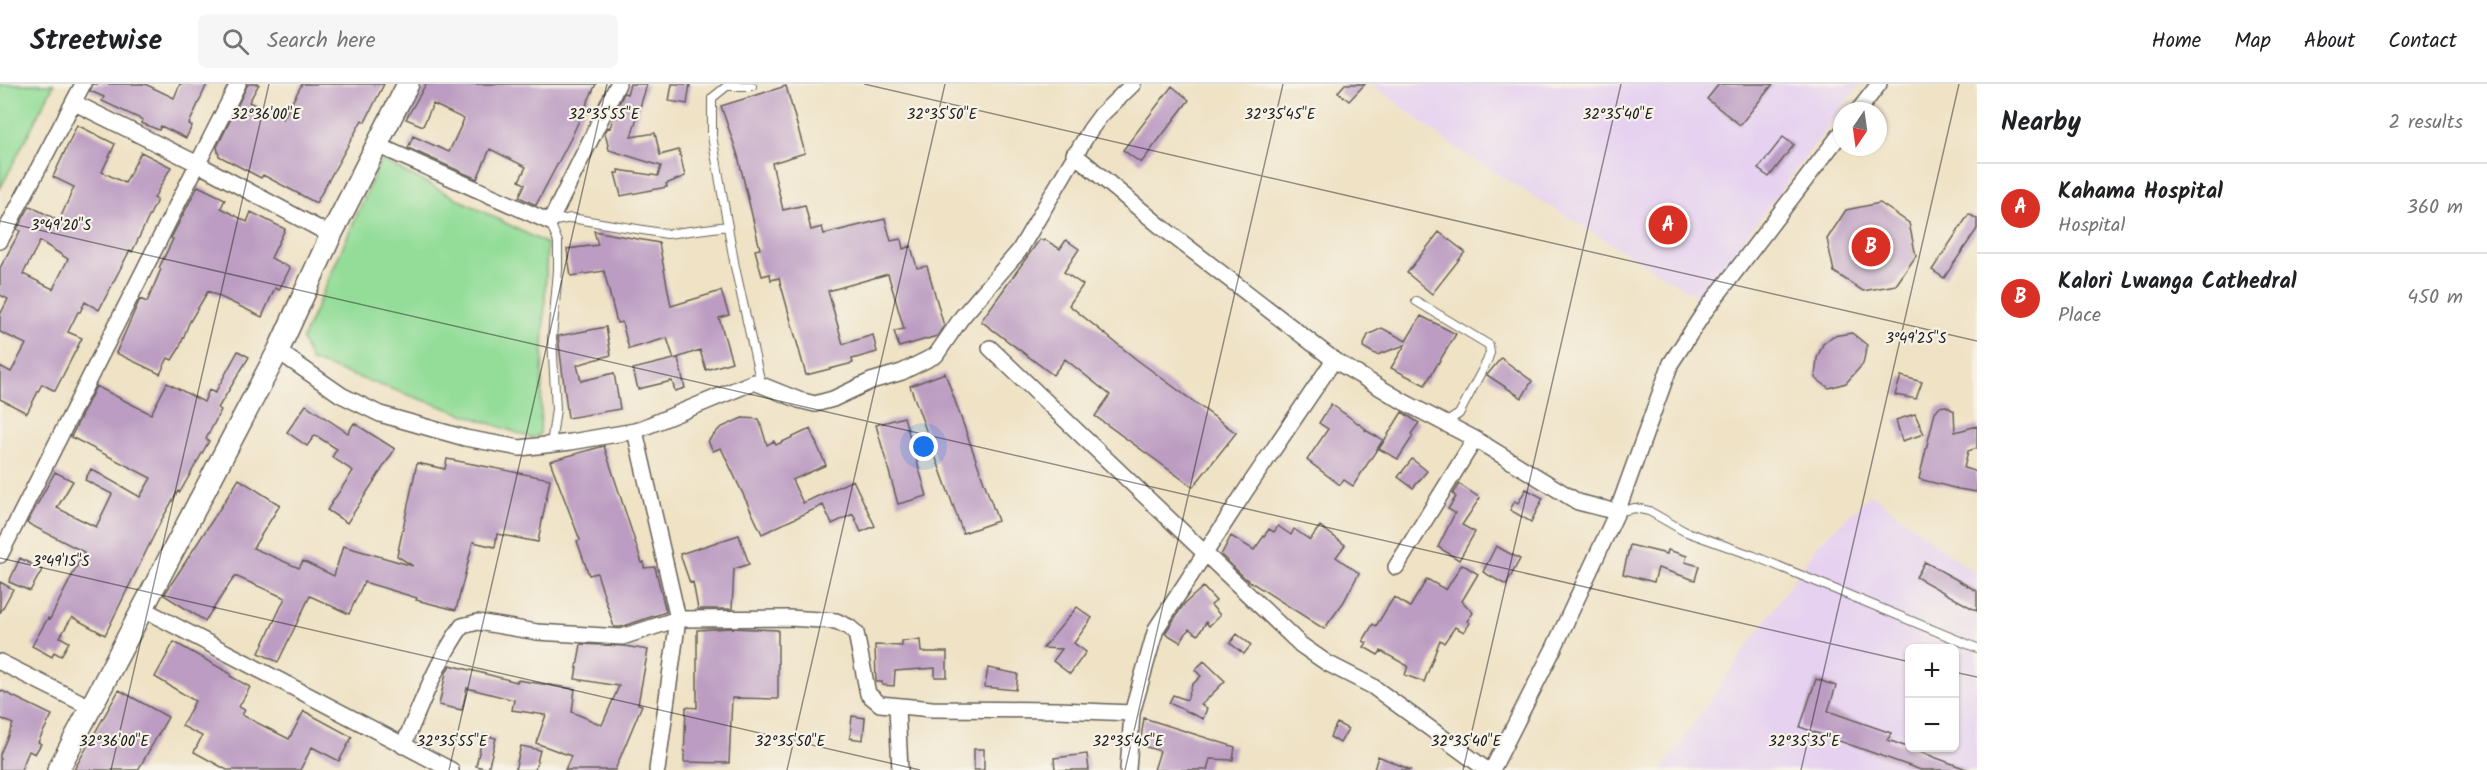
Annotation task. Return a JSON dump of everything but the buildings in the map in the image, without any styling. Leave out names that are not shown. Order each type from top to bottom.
[{"type":"street","points":[[0,241],[75,103],[83,84]]},
{"type":"street","points":[[0,555],[237,84]]},
{"type":"street","points":[[58,770],[278,351],[331,235],[408,84]]},
{"type":"street","points":[[377,145],[550,222],[618,84]]},
{"type":"street","points":[[278,351],[341,395],[380,414],[465,438],[520,448],[635,431],[747,383],[761,384],[799,400],[815,404],[833,399],[871,381],[902,372],[936,355],[962,317],[1018,250],[1074,154],[1101,115],[1133,84]]},
{"type":"street","points":[[1865,102],[1879,84]]},
{"type":"street","points":[[75,103],[198,164],[331,235]]},
{"type":"street","points":[[990,348],[1204,555],[1301,645],[1327,663],[1372,686],[1490,770],[1554,648],[1617,512],[1671,363],[1705,311],[1833,144]]},
{"type":"street","points":[[1074,154],[1159,225],[1334,360],[1475,439],[1547,486],[1578,502],[1617,512]]},
{"type":"street","points":[[1128,770],[1132,713],[1156,629],[1334,360]]},
{"type":"street","points":[[635,431],[678,619],[657,770]]},
{"type":"street","points":[[1396,567],[1475,439]]},
{"type":"street","points":[[143,609],[451,770]]},
{"type":"street","points":[[403,746],[433,676],[462,627],[478,622],[549,633],[622,637],[678,619],[789,618],[836,621],[856,633],[868,694],[880,704],[897,707],[1132,713]]},
{"type":"street","points":[[0,662],[90,707]]},
{"type":"street","points":[[897,707],[900,770]]},
{"type":"lane","points":[[752,86],[727,86],[712,98],[712,136],[761,384]]},
{"type":"lane","points":[[551,445],[556,409],[552,338],[558,242],[550,222],[571,218],[667,234],[728,226]]},
{"type":"lane","points":[[1416,301],[1489,345],[1488,361],[1459,414],[1445,423]]},
{"type":"lane","points":[[1617,512],[1635,508],[1649,511],[1684,531],[1755,556],[1977,648]]},
{"type":"shaded area","points":[[1372,84],[1860,84],[1847,102],[1833,102],[1833,120],[1700,298],[1461,152]]},
{"type":"shaded area","points":[[1871,494],[1977,575],[1977,770],[1662,770],[1817,546]]},
{"type":"green space","points":[[0,84],[54,84],[0,189]]},
{"type":"green space","points":[[381,160],[547,244],[540,434],[532,438],[311,361],[302,340]]},
{"type":"place","name":"Kahama Hospital","points":[[1668,225]]},
{"type":"place","name":"Kalori Lwanga Cathedral","points":[[1871,247]]}]
